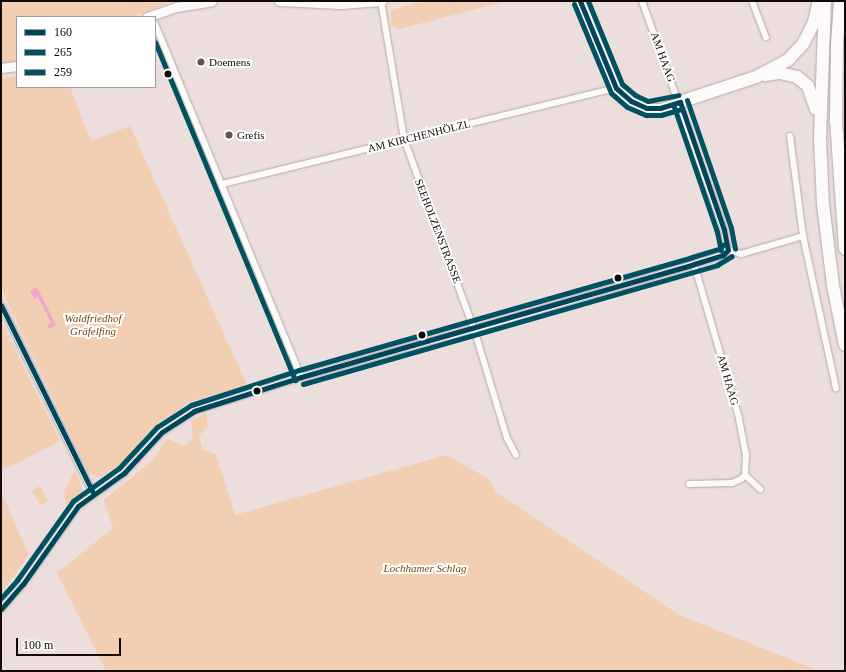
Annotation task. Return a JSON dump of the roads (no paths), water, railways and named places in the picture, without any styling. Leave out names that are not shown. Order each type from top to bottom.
[{"type":"highway","points":[[680,102],[756,76],[776,67],[795,53],[810,31],[819,1]]},
{"type":"highway","points":[[820,138],[825,1]]},
{"type":"highway","points":[[840,1],[836,120],[845,249]]},
{"type":"highway","points":[[756,76],[790,74],[804,82],[813,95],[820,138],[827,244],[845,345]]},
{"type":"main road","points":[[150,16],[176,7],[212,1]]},
{"type":"main road","points":[[279,1],[340,4],[382,1]]},
{"type":"main road","points":[[580,1],[616,88],[631,100],[646,108],[660,108],[680,102]]},
{"type":"main road","points":[[1,68],[16,66]]},
{"type":"street","name":"SEEHOLZENSTRASSE","points":[[382,1],[404,139],[474,329],[506,438],[516,456]]},
{"type":"street","name":"AM HAAG","points":[[642,1],[680,102],[724,230],[728,250]]},
{"type":"street","points":[[752,1],[766,37]]},
{"type":"street","points":[[156,26],[301,377]]},
{"type":"street","name":"AM KIRCHENHÖLZL","points":[[222,184],[616,88]]},
{"type":"street","points":[[790,136],[803,236],[836,388]]},
{"type":"street","points":[[1,609],[28,577],[78,506],[93,493],[124,473],[162,432],[187,414],[202,407],[694,264],[723,255],[728,250],[741,254],[803,236]]},
{"type":"street","name":"AM HAAG","points":[[694,264],[739,418],[746,455],[745,475]]},
{"type":"street","points":[[1,305],[93,493]]},
{"type":"street","points":[[689,484],[732,483],[745,475],[760,489]]},
{"type":"place","name":"Doemens","points":[[201,62]]},
{"type":"place","name":"Grefis","points":[[229,135]]},
{"type":"park label","name":"Waldfriedhof Gräfelfing","points":[[93,325]]},
{"type":"park label","name":"Lochhamer Schlag","points":[[425,568]]}]
